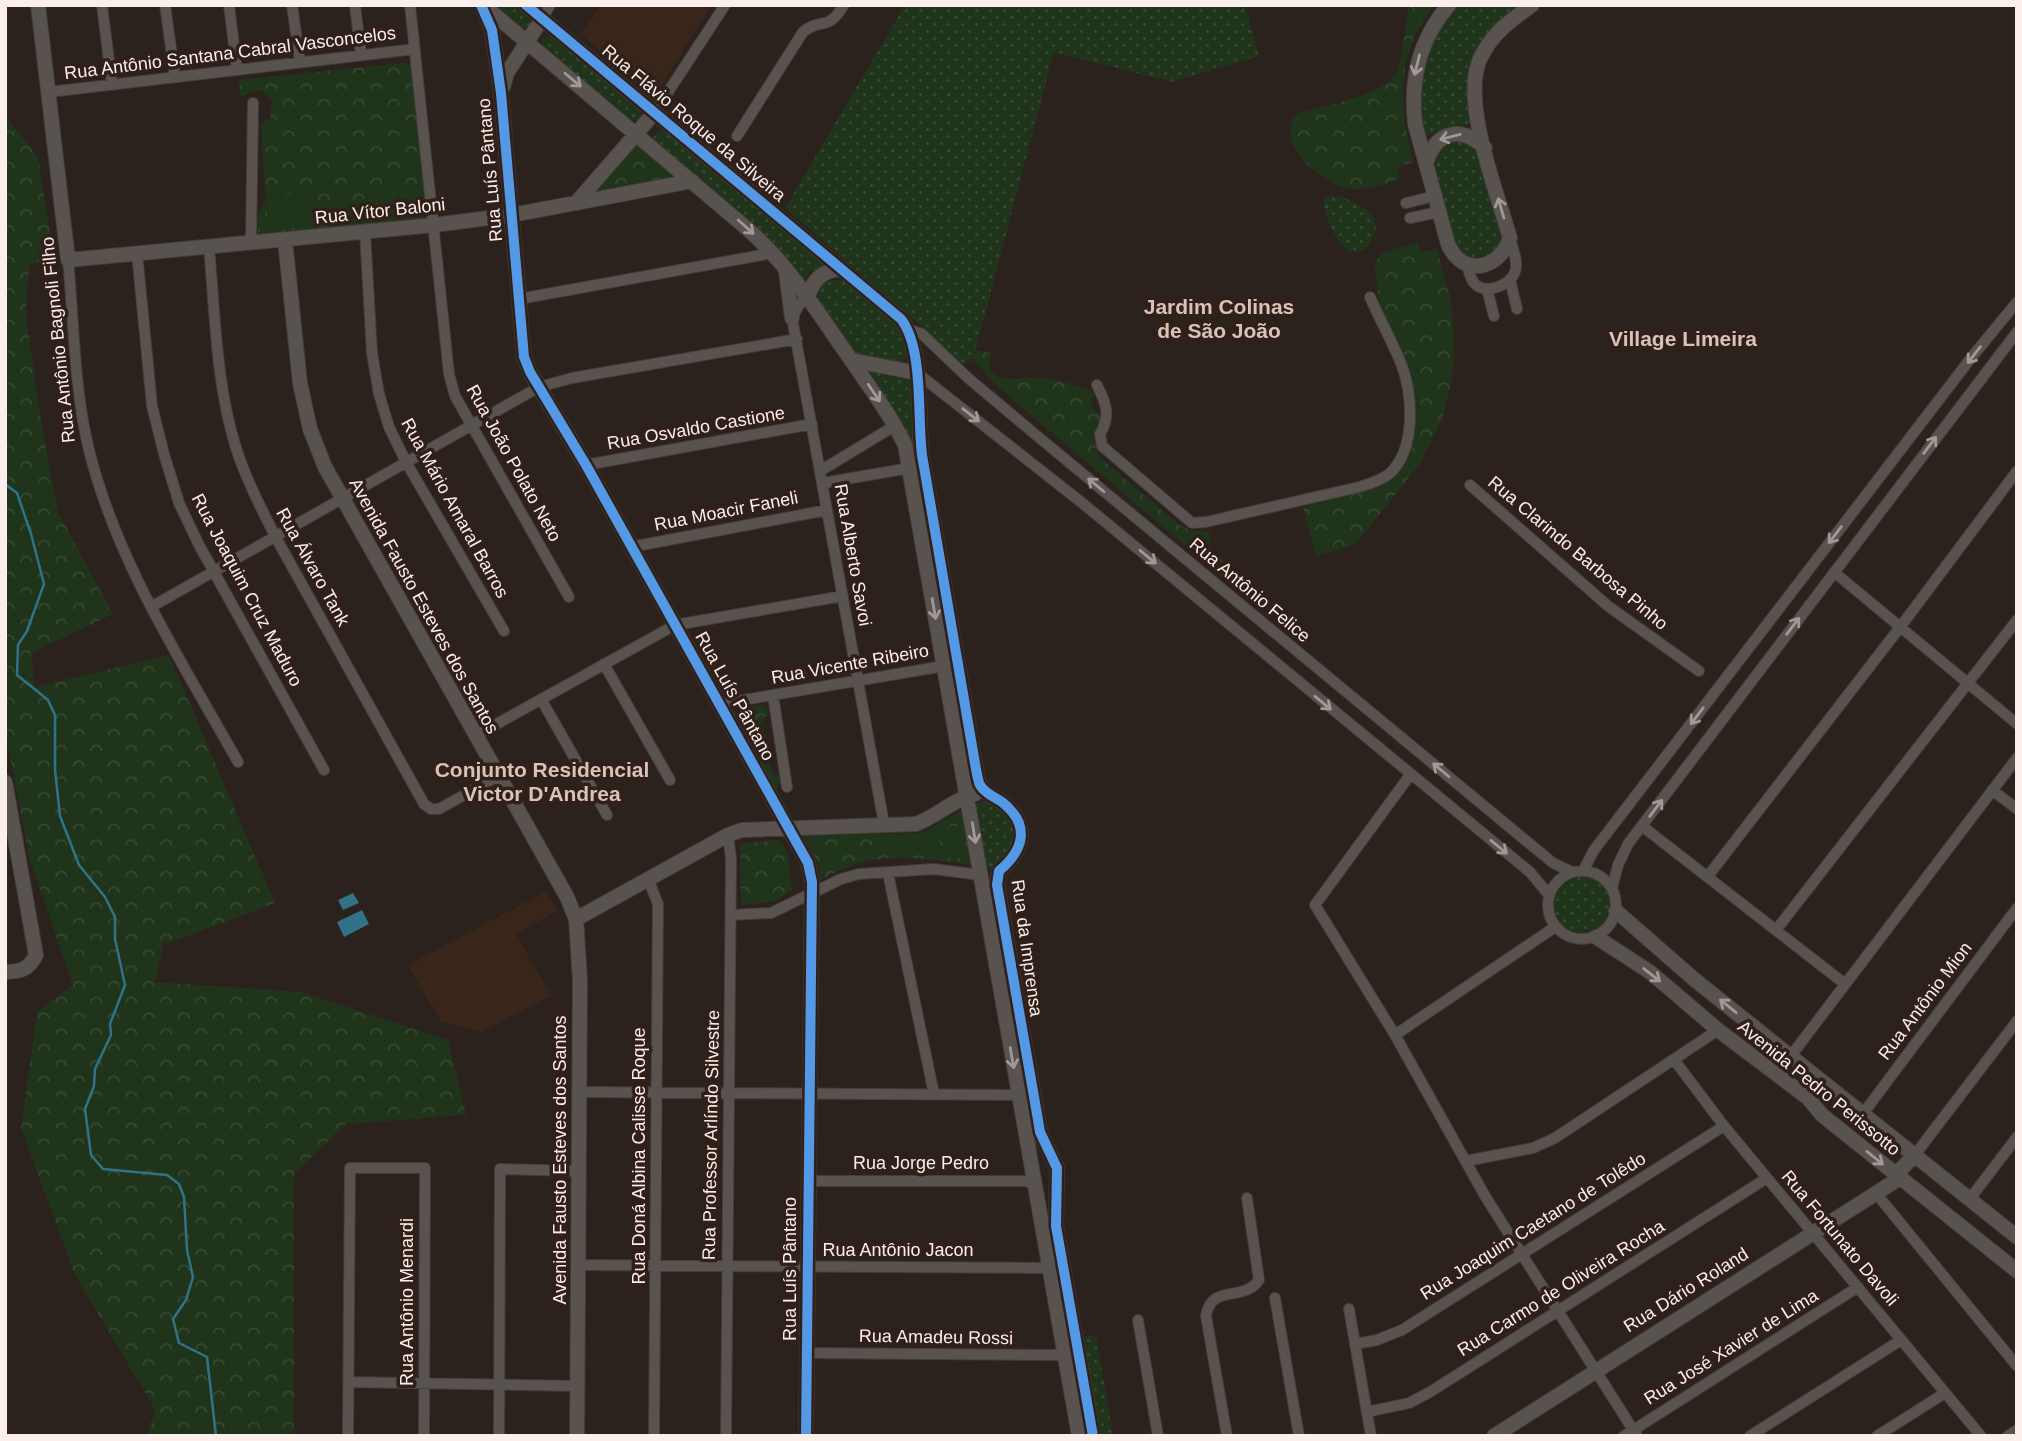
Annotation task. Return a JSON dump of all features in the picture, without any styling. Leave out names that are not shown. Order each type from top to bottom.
[{"type":"street","name":"Rua Antônio Bagnoli Filho","points":[[38,5],[68,260],[81,403],[89,449],[109,514],[127,558],[151,607],[238,762]]},
{"type":"street","points":[[102,5],[112,85]]},
{"type":"street","points":[[165,5],[175,77]]},
{"type":"street","points":[[229,5],[237,70]]},
{"type":"street","points":[[292,5],[300,62]]},
{"type":"street","points":[[355,5],[361,55]]},
{"type":"street","name":"Rua João Polato Neto","points":[[410,5],[449,374],[455,396],[471,426],[569,597]]},
{"type":"street","points":[[482,5],[637,134],[773,253],[808,296]]},
{"type":"street","name":"Rua Luís Pântano","points":[[482,5],[492,30],[501,93],[524,357],[808,863],[812,894],[806,1436]]},
{"type":"street","name":"Rua Flávio Roque da Silveira","points":[[526,5],[840,269]]},
{"type":"street","points":[[542,19],[550,5]]},
{"type":"street","points":[[576,203],[655,112],[725,5]]},
{"type":"street","points":[[737,136],[803,32],[810,27],[834,20],[844,5]]},
{"type":"street","points":[[1448,5],[1431,28],[1414,77],[1415,124],[1434,196],[1452,253],[1458,260],[1478,266],[1497,260],[1506,250],[1510,238]]},
{"type":"street","points":[[1467,264],[1477,285],[1487,289],[1510,280],[1515,271],[1516,262],[1510,238],[1474,108],[1474,83],[1479,60],[1492,39],[1508,21],[1532,5]]},
{"type":"street","name":"Rua Luís Pântano","points":[[501,93],[507,73],[542,19]]},
{"type":"street","name":"Rua Antônio Santana Cabral Vasconcelos","points":[[49,92],[415,49]]},
{"type":"street","points":[[519,56],[543,54]]},
{"type":"street","points":[[251,243],[253,103]]},
{"type":"street","points":[[1426,164],[1436,142],[1445,136],[1465,134],[1485,148]]},
{"type":"street","name":"Rua Vítor Baloni","points":[[68,260],[434,225],[512,215],[692,181]]},
{"type":"street","points":[[1406,203],[1434,196]]},
{"type":"street","points":[[1410,218],[1439,212]]},
{"type":"street","name":"Rua Mário Amaral Barros","points":[[365,232],[372,353],[379,394],[389,428],[504,631]]},
{"type":"street","name":"Avenida Fausto Esteves dos Santos","points":[[285,240],[300,383],[310,429],[325,467],[567,897],[576,919],[580,981],[577,1436]]},
{"type":"street","name":"Rua Álvaro Tank","points":[[209,247],[223,391],[236,447],[253,492],[275,537],[424,804],[430,809],[439,809],[498,776]]},
{"type":"street","name":"Rua Joaquim Cruz Maduro","points":[[137,253],[152,406],[179,503],[324,769]]},
{"type":"street","points":[[519,299],[773,253]]},
{"type":"street","points":[[792,318],[820,275],[829,270],[840,269],[901,318],[910,330]]},
{"type":"street","points":[[786,270],[792,318]]},
{"type":"street","points":[[1510,280],[1517,309]]},
{"type":"street","points":[[1487,289],[1494,316]]},
{"type":"street","name":"Rua da Imprensa","points":[[808,296],[895,425],[905,445],[1079,1436]]},
{"type":"street","points":[[1097,385],[1104,399],[1107,422],[1100,434],[1102,446],[1192,523],[1206,522],[1378,481],[1389,474],[1404,453],[1408,439],[1408,396],[1402,367],[1370,297]]},
{"type":"street","points":[[1577,872],[1971,358],[2017,302]]},
{"type":"street","name":"Rua Alberto Savoi","points":[[792,318],[884,824]]},
{"type":"street","name":"Rua da Imprensa","points":[[910,330],[914,341],[922,455],[976,769],[981,785],[987,793],[1002,802],[1020,824],[1019,849],[1011,861],[999,871],[997,885],[1040,1132],[1057,1168],[1056,1226],[1093,1436]]},
{"type":"street","name":"Rua Antônio Felice","points":[[910,330],[922,334],[968,378],[1553,863],[1577,872]]},
{"type":"street","points":[[1612,888],[1618,865],[1628,845],[2017,332]]},
{"type":"street","points":[[151,607],[539,387],[572,378],[797,338]]},
{"type":"street","points":[[851,360],[917,373],[1081,502],[1530,872],[1549,895]]},
{"type":"street","name":"Rua Osvaldo Castione","points":[[586,466],[812,424]]},
{"type":"street","points":[[822,477],[895,425]]},
{"type":"street","points":[[822,477],[910,468]]},
{"type":"street","points":[[1708,876],[2017,471]]},
{"type":"street","name":"Rua Clarindo Barbosa Pinho","points":[[1470,485],[1608,606],[1699,671]]},
{"type":"street","name":"Rua Moacir Faneli","points":[[631,547],[827,510]]},
{"type":"street","points":[[1834,572],[2017,724]]},
{"type":"street","points":[[475,736],[675,625],[843,596]]},
{"type":"street","points":[[1776,930],[2017,620]]},
{"type":"street","points":[[604,664],[670,780]]},
{"type":"street","name":"Rua Vicente Ribeiro","points":[[720,704],[944,666]]},
{"type":"street","name":"Rua Luís Pântano","points":[[772,695],[787,787]]},
{"type":"street","points":[[541,699],[607,815]]},
{"type":"street","points":[[1790,1057],[2017,758]]},
{"type":"street","points":[[1410,775],[1315,905],[1395,1035],[1500,1220],[1596,1371],[1632,1434]]},
{"type":"street","points":[[5,782],[36,955],[30,966],[18,972],[5,972]]},
{"type":"street","points":[[1992,790],[2017,809]]},
{"type":"street","points":[[576,919],[728,835],[742,830],[916,824],[932,818],[967,796],[987,793]]},
{"type":"street","points":[[1642,826],[1845,984]]},
{"type":"street","name":"Rua Professor Arlíndo Silvestre","points":[[726,1436],[732,859],[728,835]]},
{"type":"street","points":[[731,915],[772,913],[841,879],[859,874],[934,869],[980,875],[999,871]]},
{"type":"street","points":[[1577,872],[1595,873],[1605,879],[1612,888],[1616,899],[1613,922],[1596,937],[1573,939],[1555,927],[1549,917],[1549,895],[1562,877],[1577,872]]},
{"type":"street","points":[[888,873],[934,1094]]},
{"type":"street","name":"Rua Doná Albina Calisse Roque","points":[[648,879],[658,904],[654,1436]]},
{"type":"street","name":"Rua Antônio Mion","points":[[1862,1115],[2017,908]]},
{"type":"street","name":"Avenida Pedro Perissotto","points":[[1616,911],[1695,980],[2017,1237]]},
{"type":"street","points":[[1395,1035],[1555,927]]},
{"type":"street","name":"Avenida Pedro Perissotto","points":[[1596,937],[1650,972],[1718,1030],[1808,1098],[1822,1115],[2017,1271]]},
{"type":"street","points":[[1900,1178],[1901,1169],[1914,1156],[2017,1021]]},
{"type":"street","points":[[1466,1161],[1533,1148],[1556,1138],[1718,1030]]},
{"type":"street","name":"Rua Fortunato Davoli","points":[[1675,1060],[1724,1126],[1980,1436]]},
{"type":"street","points":[[580,1092],[1019,1095]]},
{"type":"street","points":[[1822,1115],[1838,1096]]},
{"type":"street","name":"Rua Joaquim Caetano de Tolêdo","points":[[1355,1344],[1377,1340],[1402,1330],[1724,1126]]},
{"type":"street","points":[[1954,1221],[1962,1217],[1968,1209],[1969,1200],[2017,1137]]},
{"type":"street","name":"Rua Antônio Menardi","points":[[349,1382],[350,1168],[425,1168],[424,1436]]},
{"type":"street","points":[[499,1436],[500,1169],[579,1171]]},
{"type":"street","name":"Rua Carmo de Oliveira Rocha","points":[[1367,1412],[1409,1403],[1430,1392],[1767,1178]]},
{"type":"street","name":"Rua Dário Roland","points":[[1494,1436],[1900,1178]]},
{"type":"street","name":"Rua Jorge Pedro","points":[[808,1181],[1034,1183]]},
{"type":"street","points":[[1034,1183],[1042,1186],[1058,1181]]},
{"type":"street","points":[[1875,1192],[2017,1366]]},
{"type":"street","points":[[1227,1436],[1206,1316],[1207,1307],[1212,1300],[1219,1296],[1245,1292],[1255,1287],[1259,1280],[1247,1198]]},
{"type":"street","name":"Rua Antônio Jacon","points":[[579,1265],[1049,1268]]},
{"type":"street","name":"Rua José Xavier de Lima","points":[[1632,1434],[1858,1287]]},
{"type":"street","points":[[1275,1298],[1299,1436]]},
{"type":"street","points":[[1349,1309],[1371,1436]]},
{"type":"street","points":[[1138,1320],[1158,1436]]},
{"type":"street","points":[[1749,1436],[1901,1340]]},
{"type":"street","name":"Rua Amadeu Rossi","points":[[807,1353],[1064,1355]]},
{"type":"street","points":[[348,1436],[349,1382],[578,1386]]},
{"type":"street","points":[[1877,1436],[1945,1393]]},
{"type":"street","points":[[2008,1436],[2017,1430]]},
{"type":"shaded area","points":[[600,5],[711,5],[659,90],[646,93],[581,34]]},
{"type":"shaded area","points":[[545,892],[558,911],[516,934],[551,996],[481,1032],[441,1022],[408,965]]},
{"type":"green space","points":[[490,5],[516,5],[529,17],[531,25],[528,29],[518,28]]},
{"type":"green space","points":[[905,5],[1245,5],[1259,56],[1172,82],[1054,52],[973,359],[962,366],[916,321],[785,208]]},
{"type":"green space","points":[[1409,5],[1434,5],[1412,42],[1404,80],[1405,120],[1413,162],[1397,167],[1400,179],[1380,185],[1353,189],[1335,184],[1302,159],[1290,136],[1291,124],[1298,113],[1368,93],[1391,79],[1399,64]]},
{"type":"green space","points":[[1458,5],[1519,5],[1492,28],[1476,55],[1469,87],[1471,122],[1468,125],[1443,129],[1429,136],[1422,130],[1421,95],[1425,63],[1436,33]]},
{"type":"green space","points":[[547,37],[555,38],[638,107],[642,116],[640,119],[629,121],[541,48],[542,40]]},
{"type":"green space","points":[[410,64],[416,71],[429,211],[421,219],[258,238],[258,213],[266,202],[261,125],[270,118],[272,102],[263,91],[252,91],[241,97],[239,80]]},
{"type":"green space","points":[[5,116],[38,157],[54,260],[29,264],[26,315],[58,512],[113,614],[31,653],[35,687],[169,655],[275,903],[163,945],[155,982],[301,992],[448,1040],[466,1115],[346,1124],[294,1174],[294,1436],[148,1436],[155,1409],[75,1275],[21,1128],[37,1012],[73,985],[29,857],[5,731]]},
{"type":"green space","points":[[660,131],[665,131],[691,151],[826,264],[810,272],[802,283],[651,139]]},
{"type":"green space","points":[[1466,140],[1481,153],[1503,237],[1493,252],[1480,258],[1465,256],[1453,243],[1432,166],[1433,156],[1446,142]]},
{"type":"green space","points":[[637,143],[682,179],[589,196]]},
{"type":"green space","points":[[424,189],[425,206],[362,212],[360,199]]},
{"type":"green space","points":[[314,192],[318,225],[269,231],[265,197]]},
{"type":"green space","points":[[1339,195],[1366,210],[1375,221],[1373,238],[1366,249],[1349,251],[1331,228],[1324,199]]},
{"type":"green space","points":[[1418,242],[1421,252],[1437,249],[1452,306],[1452,380],[1442,419],[1421,462],[1355,545],[1316,556],[1303,507],[1381,486],[1403,465],[1409,454],[1414,419],[1380,307],[1374,266],[1385,252]]},
{"type":"green space","points":[[843,279],[875,303],[894,322],[905,345],[906,358],[898,365],[855,357],[814,291],[820,282]]},
{"type":"green space","points":[[975,350],[991,353],[992,372],[998,377],[1049,379],[1096,393],[1091,400],[1093,408],[1102,418],[1093,437],[1098,456],[1178,524],[1189,530],[1209,532],[1211,549],[1240,576],[1226,580],[998,387],[973,359]]},
{"type":"green space","points":[[864,369],[911,382],[911,411],[917,458],[974,784],[970,784],[908,440]]},
{"type":"green space","points":[[760,705],[770,712],[762,720],[772,774],[782,777],[775,792],[731,712]]},
{"type":"green space","points":[[986,802],[1001,808],[1010,818],[1015,847],[996,867],[984,870],[973,803]]},
{"type":"green space","points":[[962,810],[970,864],[884,858],[858,863],[820,880],[819,865],[803,835],[923,833]]},
{"type":"green space","points":[[962,826],[965,857],[950,859],[948,827]]},
{"type":"green space","points":[[939,831],[941,854],[889,857],[886,836]]},
{"type":"green space","points":[[778,840],[787,850],[792,890],[775,901],[741,905],[740,844]]},
{"type":"green space","points":[[1582,877],[1597,882],[1605,890],[1610,905],[1605,920],[1597,928],[1582,933],[1567,928],[1559,920],[1554,905],[1559,890],[1567,882]]},
{"type":"green space","points":[[1096,1335],[1113,1436],[1100,1436],[1083,1337]]},
{"type":"water","points":[[353,893],[359,903],[343,910],[338,900]]},
{"type":"water","points":[[362,910],[369,924],[344,937],[337,922]]},
{"type":"waterway","points":[[5,484],[17,493],[44,584],[27,631],[18,645],[17,675],[48,700],[55,715],[55,770],[60,816],[79,865],[105,897],[115,917],[115,939],[125,985],[110,1024],[111,1035],[95,1069],[94,1086],[85,1109],[91,1155],[103,1169],[167,1175],[179,1184],[184,1197],[187,1250],[193,1277],[186,1300],[173,1319],[179,1343],[207,1357],[216,1436]]},
{"type":"cycle path","points":[[481,5],[492,30],[501,93],[524,357],[530,372],[586,465],[808,863],[812,882],[806,1436]]},
{"type":"cycle path","points":[[526,5],[901,319],[908,332],[916,365],[922,455],[978,777],[985,791],[1011,811],[1020,828],[1019,846],[999,871],[997,885],[1040,1132],[1057,1168],[1056,1226],[1093,1436]]},
{"type":"district","name":"Jardim Colinas de São João","points":[[1219,318]]},
{"type":"district","name":"Village Limeira","points":[[1683,338]]},
{"type":"district","name":"Conjunto Residencial Victor D'Andrea","points":[[542,781]]}]
